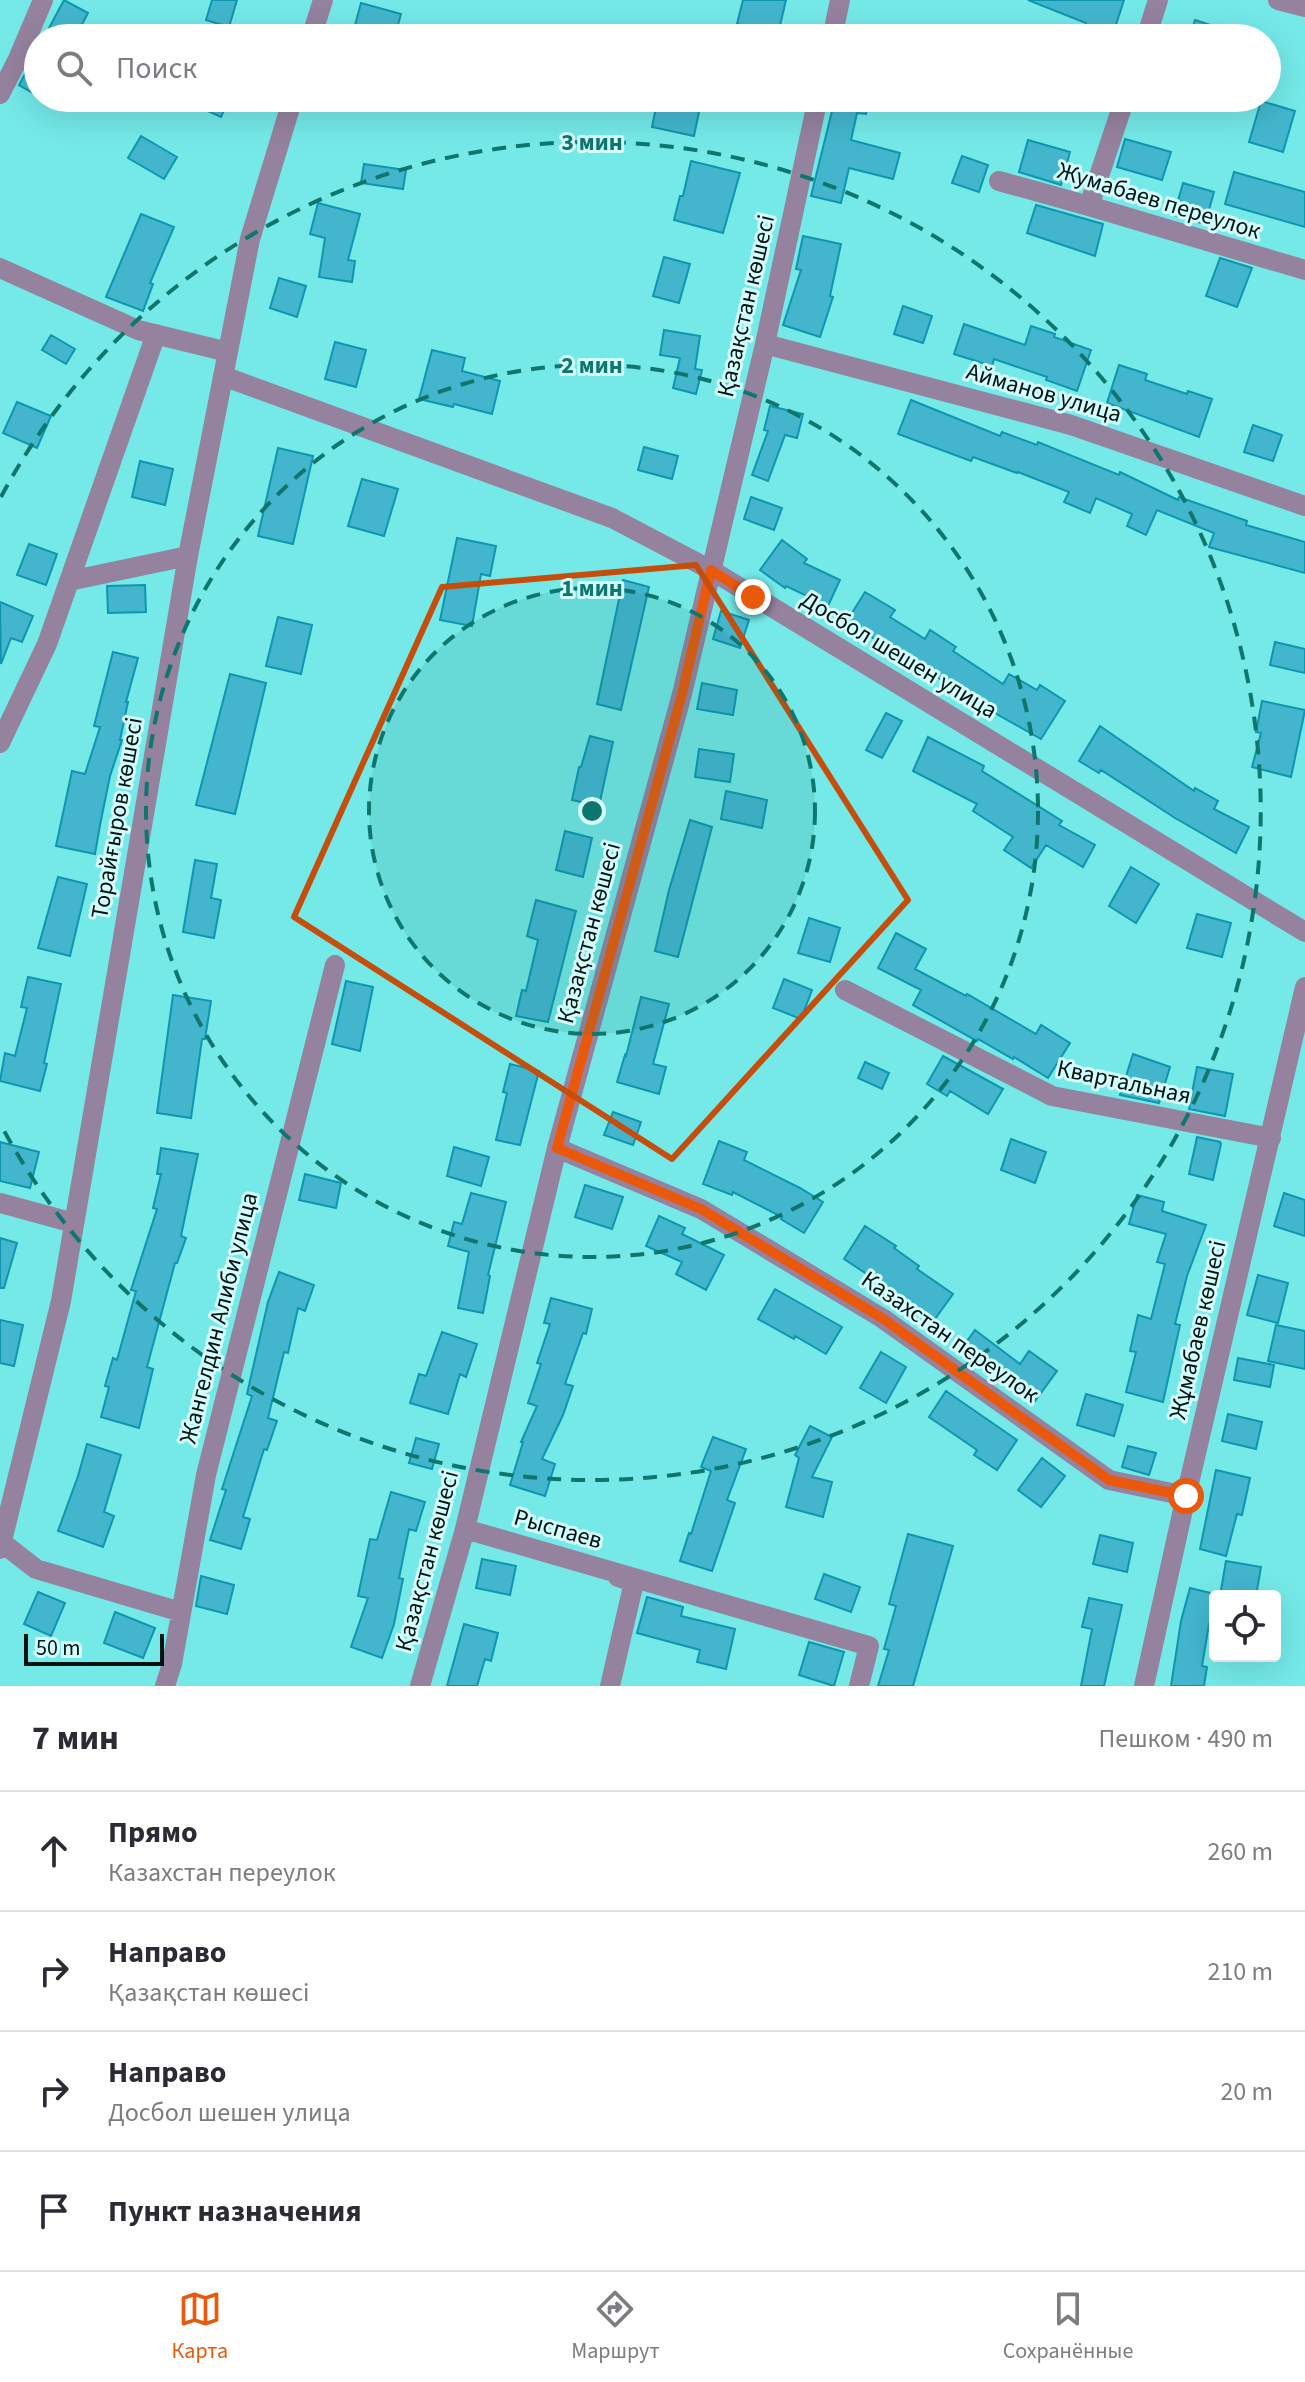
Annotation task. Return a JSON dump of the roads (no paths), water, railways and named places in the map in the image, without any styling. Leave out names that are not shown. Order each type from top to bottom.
[{"type":"street","points":[[33,24],[43,0]]},
{"type":"street","points":[[315,24],[323,0]]},
{"type":"street","points":[[835,24],[840,0]]},
{"type":"street","points":[[1150,24],[1158,0]]},
{"type":"street","points":[[1278,0],[1301,4]]},
{"type":"street","points":[[0,94],[24,45]]},
{"type":"street","name":"Торайғыров көшесі","points":[[1,1544],[61,1301],[188,556],[250,239],[289,112]]},
{"type":"street","name":"Қазақстан көшесі","points":[[420,1686],[465,1529],[557,1148],[682,694],[765,344],[815,112]]},
{"type":"street","points":[[1089,206],[1120,112]]},
{"type":"street","name":"Жумабаев переулок","points":[[999,181],[1305,270]]},
{"type":"street","points":[[0,268],[138,330],[228,352]]},
{"type":"street","points":[[0,743],[47,644],[156,334]]},
{"type":"street","name":"Айманов улица","points":[[765,344],[1071,425],[1305,506]]},
{"type":"street","name":"Досбол шешен улица","points":[[223,376],[612,518],[711,570],[1305,932]]},
{"type":"street","points":[[69,581],[188,556]]},
{"type":"street","name":"Жангелдин Алиби улица","points":[[165,1686],[172,1664],[206,1475],[335,965]]},
{"type":"street","name":"Жұмабаев көшесі","points":[[1144,1686],[1305,987]]},
{"type":"street","name":"Квартальная","points":[[845,990],[1052,1096],[1271,1138]]},
{"type":"street","name":"Казахстан переулок","points":[[557,1148],[714,1216],[882,1318],[1109,1480],[1186,1496]]},
{"type":"street","points":[[0,1203],[74,1223]]},
{"type":"street","name":"Рыспаев","points":[[465,1529],[634,1582],[610,1686]]},
{"type":"street","name":"Рыспаев","points":[[465,1529],[869,1646],[859,1686]]},
{"type":"street","points":[[1,1544],[36,1569],[181,1612]]}]
